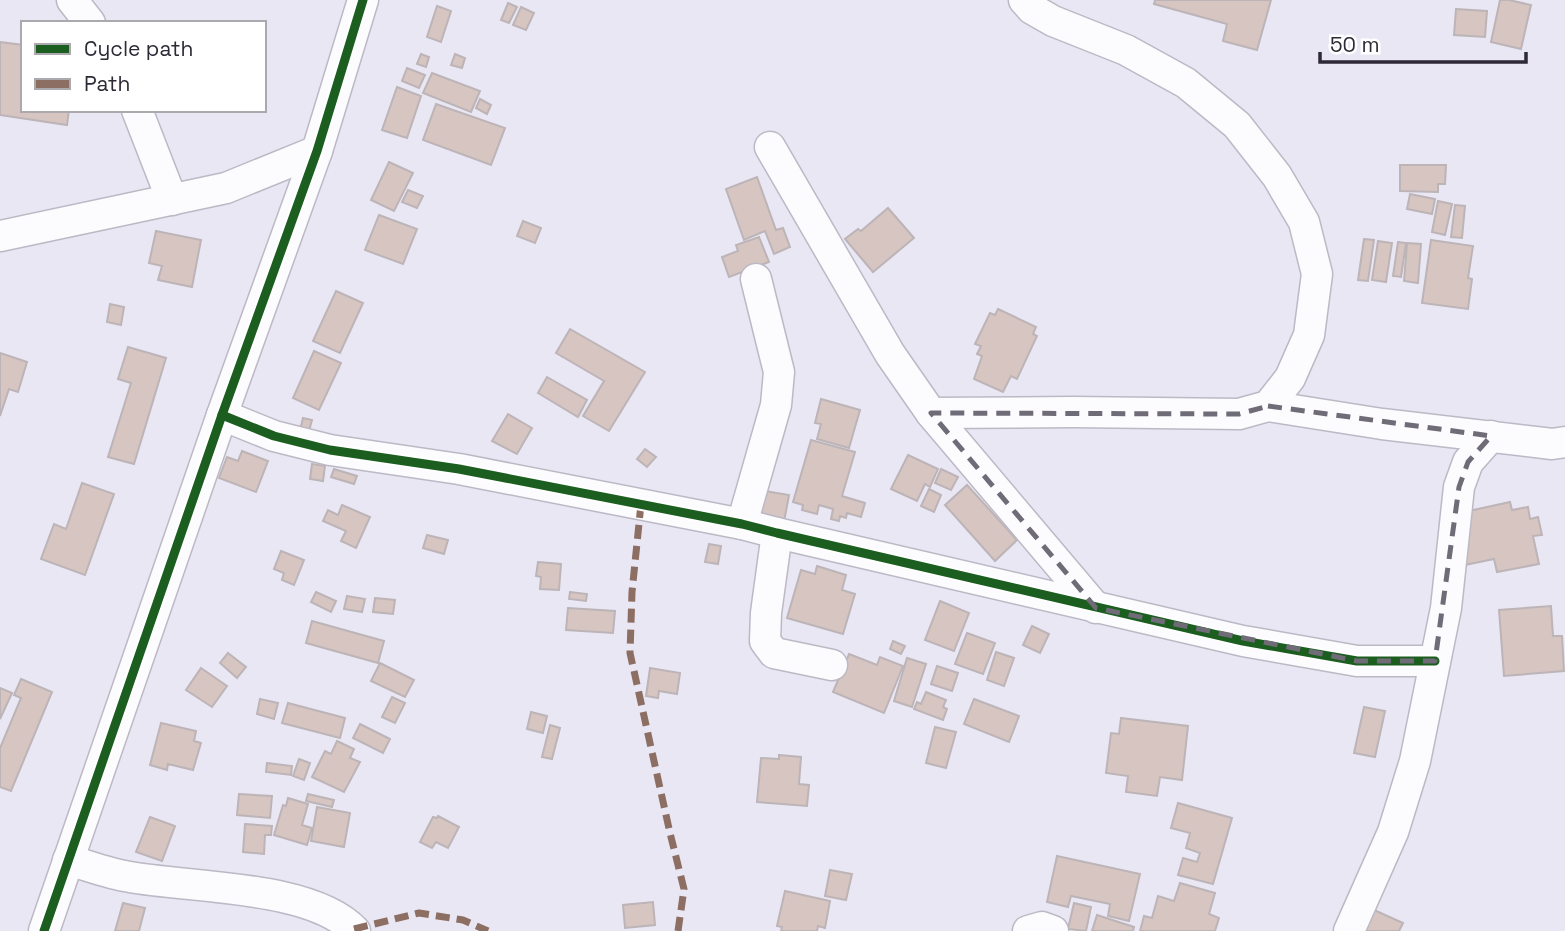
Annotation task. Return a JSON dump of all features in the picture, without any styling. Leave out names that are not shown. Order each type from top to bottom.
[{"type":"street","points":[[72,0],[88,21]]},
{"type":"street","points":[[44,931],[222,415],[317,151],[363,0]]},
{"type":"street","points":[[1024,0],[1032,9],[1053,21],[1126,50],[1186,83],[1237,125],[1277,176],[1304,222],[1317,274],[1309,335],[1290,378],[1268,406]]},
{"type":"street","points":[[138,112],[172,200]]},
{"type":"street","points":[[770,147],[890,354],[931,413],[1096,608]]},
{"type":"street","points":[[0,236],[226,188],[317,151]]},
{"type":"street","points":[[742,524],[776,405],[779,372],[756,279]]},
{"type":"street","points":[[931,413],[1239,414],[1268,406],[1382,424],[1552,444],[1565,442]]},
{"type":"street","points":[[222,415],[274,436],[330,450],[459,469],[742,524],[1243,641],[1357,661],[1435,661]]},
{"type":"street","points":[[1349,931],[1393,832],[1415,761],[1446,608],[1459,487],[1468,462],[1491,436]]},
{"type":"street","points":[[777,533],[765,641],[774,653],[832,665]]},
{"type":"street","points":[[68,860],[129,877],[253,892],[306,902],[331,912],[355,931]]},
{"type":"street","points":[[1028,931],[1042,927],[1053,931]]},
{"type":"highlighted area","points":[[1268,406],[1491,436],[1468,462],[1459,487],[1435,661],[1357,661],[1096,608],[931,413],[1239,414]]},
{"type":"building","points":[[1155,0],[1271,0],[1257,50],[1223,41],[1227,24],[1154,4]]},
{"type":"building","points":[[1500,0],[1531,5],[1521,49],[1491,42]]},
{"type":"building","points":[[508,3],[517,7],[509,23],[501,20]]},
{"type":"building","points":[[437,6],[451,11],[441,42],[427,37]]},
{"type":"building","points":[[521,7],[534,13],[526,30],[513,25]]},
{"type":"building","points":[[1456,9],[1487,11],[1485,37],[1454,35]]},
{"type":"building","points":[[0,42],[21,45],[21,112],[69,112],[67,125],[0,115]]},
{"type":"building","points":[[421,54],[429,57],[426,67],[417,64]]},
{"type":"building","points":[[455,54],[465,58],[462,68],[451,65]]},
{"type":"building","points":[[407,68],[425,75],[419,88],[402,81]]},
{"type":"building","points":[[432,73],[480,91],[471,112],[423,93]]},
{"type":"building","points":[[397,87],[421,96],[407,138],[382,130]]},
{"type":"building","points":[[480,99],[491,105],[487,114],[476,108]]},
{"type":"building","points":[[436,104],[505,128],[491,165],[423,140]]},
{"type":"building","points":[[389,162],[413,173],[394,211],[371,200]]},
{"type":"building","points":[[1400,165],[1446,165],[1445,184],[1438,184],[1438,192],[1400,191]]},
{"type":"building","points":[[757,177],[776,230],[783,228],[790,247],[774,254],[765,231],[744,240],[726,189]]},
{"type":"building","points":[[408,190],[423,196],[417,208],[402,202]]},
{"type":"building","points":[[1410,194],[1435,199],[1432,214],[1407,209]]},
{"type":"building","points":[[1438,201],[1452,204],[1445,235],[1432,232]]},
{"type":"building","points":[[1455,205],[1465,206],[1462,238],[1451,237]]},
{"type":"building","points":[[888,208],[914,238],[873,272],[845,239],[858,229],[861,231]]},
{"type":"building","points":[[379,215],[417,229],[403,264],[365,250]]},
{"type":"building","points":[[523,221],[541,228],[535,243],[517,236]]},
{"type":"building","points":[[156,231],[201,240],[192,287],[158,280],[162,266],[149,263]]},
{"type":"building","points":[[759,237],[769,262],[729,277],[722,257],[738,251],[736,245]]},
{"type":"building","points":[[1364,239],[1374,240],[1368,281],[1358,280]]},
{"type":"building","points":[[1431,240],[1473,246],[1468,278],[1472,279],[1468,309],[1422,303]]},
{"type":"building","points":[[1378,241],[1392,243],[1386,282],[1372,280]]},
{"type":"building","points":[[1398,242],[1406,243],[1401,277],[1393,276]]},
{"type":"building","points":[[1407,243],[1421,244],[1418,283],[1404,281]]},
{"type":"building","points":[[336,291],[363,303],[340,353],[313,341]]},
{"type":"building","points":[[110,304],[124,307],[121,325],[107,322]]},
{"type":"building","points":[[998,309],[1036,327],[1033,334],[1037,336],[1017,379],[1011,376],[1003,392],[974,379],[982,356],[977,354],[981,346],[975,344],[990,313],[995,315]]},
{"type":"building","points":[[570,329],[645,372],[609,431],[583,416],[604,381],[556,353]]},
{"type":"building","points":[[128,347],[166,358],[134,464],[108,457],[131,383],[118,379]]},
{"type":"building","points":[[314,351],[341,363],[319,410],[293,398]]},
{"type":"building","points":[[0,353],[27,362],[18,392],[9,389],[0,416]]},
{"type":"building","points":[[547,377],[587,400],[578,417],[538,393]]},
{"type":"building","points":[[821,399],[860,410],[849,448],[817,439],[821,424],[815,423]]},
{"type":"building","points":[[508,414],[532,428],[517,454],[492,441]]},
{"type":"building","points":[[303,418],[312,420],[309,431],[300,430]]},
{"type":"building","points":[[811,440],[855,452],[842,496],[865,503],[861,517],[847,513],[846,518],[840,516],[839,521],[831,519],[833,509],[819,505],[817,514],[802,510],[803,505],[793,502]]},
{"type":"building","points":[[645,449],[656,457],[647,467],[637,459]]},
{"type":"building","points":[[242,451],[268,461],[256,492],[219,478],[227,457],[238,461]]},
{"type":"building","points":[[908,455],[938,469],[930,487],[925,484],[917,501],[891,489]]},
{"type":"building","points":[[312,464],[325,466],[323,481],[310,479]]},
{"type":"building","points":[[334,469],[357,476],[354,484],[331,477]]},
{"type":"building","points":[[941,469],[958,477],[951,490],[935,483]]},
{"type":"building","points":[[82,483],[114,494],[85,575],[41,559],[54,524],[66,529]]},
{"type":"building","points":[[967,485],[1017,540],[995,561],[945,505]]},
{"type":"building","points":[[929,489],[941,495],[934,512],[921,506]]},
{"type":"building","points":[[759,490],[789,495],[784,522],[754,516]]},
{"type":"building","points":[[1510,502],[1512,510],[1528,507],[1530,519],[1538,517],[1542,535],[1533,536],[1539,564],[1497,572],[1494,559],[1465,565],[1464,512]]},
{"type":"building","points":[[342,505],[370,517],[356,548],[341,541],[346,531],[323,521],[328,510],[338,515]]},
{"type":"building","points":[[427,535],[448,540],[444,554],[423,548]]},
{"type":"building","points":[[709,544],[721,546],[718,564],[705,562]]},
{"type":"building","points":[[281,551],[304,560],[294,585],[282,580],[284,573],[274,569]]},
{"type":"building","points":[[538,562],[561,564],[559,590],[540,589],[541,577],[536,576]]},
{"type":"building","points":[[817,566],[846,575],[842,590],[855,594],[843,634],[787,618],[801,570],[815,574]]},
{"type":"building","points":[[316,592],[336,601],[331,612],[311,602]]},
{"type":"building","points":[[570,592],[587,594],[586,601],[569,599]]},
{"type":"building","points":[[347,596],[365,599],[362,612],[344,609]]},
{"type":"building","points":[[375,598],[395,600],[393,614],[373,612]]},
{"type":"building","points":[[940,601],[969,613],[954,651],[925,640]]},
{"type":"building","points":[[1551,606],[1553,636],[1562,636],[1564,671],[1504,676],[1499,610]]},
{"type":"building","points":[[568,608],[615,611],[613,633],[566,630]]},
{"type":"building","points":[[312,621],[384,641],[378,663],[306,643]]},
{"type":"building","points":[[1032,626],[1049,634],[1040,653],[1023,645]]},
{"type":"building","points":[[967,633],[995,643],[983,674],[955,664]]},
{"type":"building","points":[[893,641],[905,646],[901,654],[890,649]]},
{"type":"building","points":[[996,652],[1014,658],[1004,686],[987,680]]},
{"type":"building","points":[[228,653],[246,667],[237,678],[220,663]]},
{"type":"building","points":[[849,654],[877,665],[880,657],[903,666],[884,713],[833,692]]},
{"type":"building","points":[[907,658],[926,664],[912,707],[894,701]]},
{"type":"building","points":[[380,663],[414,680],[405,697],[371,681]]},
{"type":"building","points":[[937,666],[958,673],[952,691],[931,684]]},
{"type":"building","points":[[201,668],[227,686],[212,707],[186,690]]},
{"type":"building","points":[[650,668],[680,673],[677,694],[659,691],[658,698],[646,696]]},
{"type":"building","points":[[21,679],[52,692],[11,791],[0,787],[0,748],[21,698],[14,695]]},
{"type":"building","points":[[0,688],[12,693],[0,719]]},
{"type":"building","points":[[926,692],[946,700],[943,707],[947,709],[943,720],[914,709],[917,702],[921,704]]},
{"type":"building","points":[[392,697],[405,703],[395,723],[382,717]]},
{"type":"building","points":[[260,699],[278,703],[274,719],[257,714]]},
{"type":"building","points":[[974,699],[1019,716],[1009,742],[964,724]]},
{"type":"building","points":[[288,703],[345,718],[340,738],[282,723]]},
{"type":"building","points":[[1364,707],[1385,711],[1375,757],[1354,753]]},
{"type":"building","points":[[531,712],[547,716],[543,733],[527,729]]},
{"type":"building","points":[[1121,718],[1188,726],[1182,780],[1160,777],[1157,796],[1126,792],[1128,776],[1106,773],[1111,733],[1119,734]]},
{"type":"building","points":[[161,723],[196,731],[194,741],[201,743],[193,770],[168,764],[167,770],[150,765]]},
{"type":"building","points":[[360,724],[390,739],[383,753],[353,738]]},
{"type":"building","points":[[550,725],[560,728],[552,759],[542,757]]},
{"type":"building","points":[[935,727],[956,732],[946,768],[926,763]]},
{"type":"building","points":[[337,741],[354,749],[350,758],[360,762],[344,792],[312,777],[325,751],[331,754]]},
{"type":"building","points":[[779,755],[801,757],[799,784],[809,785],[807,806],[757,802],[761,758],[779,759]]},
{"type":"building","points":[[299,759],[310,763],[304,780],[293,776]]},
{"type":"building","points":[[267,763],[292,766],[291,775],[266,772]]},
{"type":"building","points":[[239,794],[272,796],[270,818],[237,815]]},
{"type":"building","points":[[308,794],[334,800],[332,807],[306,801]]},
{"type":"building","points":[[288,798],[308,804],[302,825],[312,828],[307,845],[274,835],[283,805],[286,806]]},
{"type":"building","points":[[1178,803],[1232,818],[1213,884],[1178,875],[1183,858],[1197,862],[1200,853],[1186,848],[1190,833],[1171,828]]},
{"type":"building","points":[[317,807],[350,813],[344,847],[311,841]]},
{"type":"building","points":[[438,816],[459,827],[448,848],[436,842],[432,848],[420,842],[433,817]]},
{"type":"building","points":[[150,817],[175,826],[162,861],[136,852]]},
{"type":"building","points":[[245,824],[272,826],[271,835],[265,835],[264,854],[243,852]]},
{"type":"building","points":[[1057,856],[1140,874],[1129,921],[1108,916],[1110,904],[1071,896],[1068,907],[1047,902]]},
{"type":"building","points":[[830,870],[852,874],[846,900],[825,896]]},
{"type":"building","points":[[1180,883],[1215,893],[1209,914],[1219,918],[1215,931],[1140,931],[1144,916],[1152,918],[1158,896],[1174,901]]},
{"type":"building","points":[[785,891],[830,901],[825,928],[818,926],[817,931],[781,931],[782,927],[777,926]]},
{"type":"building","points":[[653,902],[655,925],[625,928],[623,905]]},
{"type":"building","points":[[123,903],[145,908],[139,931],[115,931]]},
{"type":"building","points":[[1074,903],[1091,907],[1086,931],[1068,929]]},
{"type":"building","points":[[1374,910],[1403,923],[1399,931],[1365,931]]},
{"type":"building","points":[[1097,915],[1134,927],[1133,931],[1092,931]]},
{"type":"marked path","points":[[641,504],[632,592],[630,653],[684,889],[678,931]]},
{"type":"marked path","points":[[354,929],[419,913],[463,920],[488,931]]},
{"type":"cycle path","points":[[44,931],[222,415],[317,151],[363,0]]},
{"type":"cycle path","points":[[222,415],[274,436],[330,450],[459,469],[742,524],[1243,641],[1357,661],[1435,661]]}]
